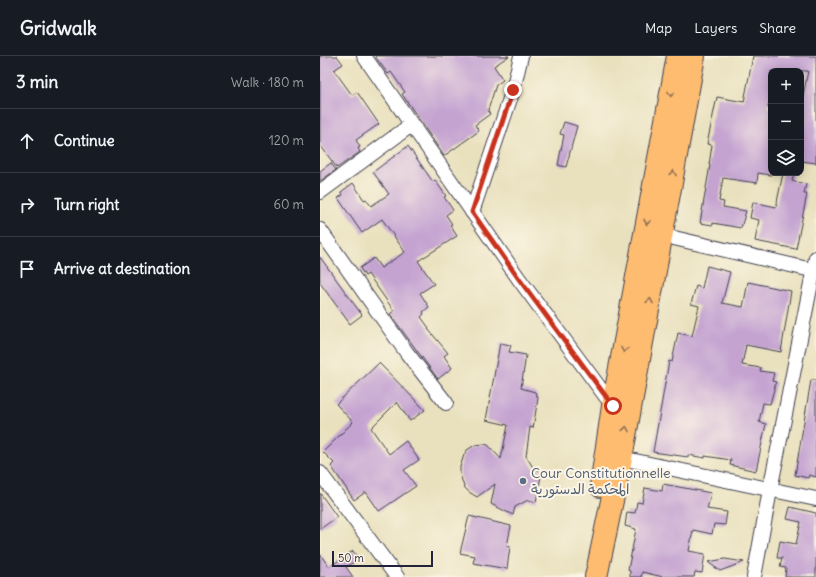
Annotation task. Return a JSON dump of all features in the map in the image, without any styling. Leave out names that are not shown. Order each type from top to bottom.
[{"type":"highway","points":[[582,577],[595,529],[613,406],[678,56]]},
{"type":"highway","points":[[596,577],[621,458],[694,56]]},
{"type":"street","points":[[364,56],[519,279],[613,406]]},
{"type":"street","points":[[472,212],[513,90],[521,56]]},
{"type":"street","points":[[320,192],[411,125]]},
{"type":"street","points":[[320,230],[407,353],[446,403]]},
{"type":"street","points":[[661,236],[815,267],[754,577]]},
{"type":"street","points":[[621,458],[816,499]]},
{"type":"street","points":[[320,473],[398,577]]},
{"type":"building","points":[[320,56],[337,56],[343,64],[334,70],[352,95],[357,92],[379,124],[356,140],[360,147],[358,148],[360,152],[337,168],[320,145]]},
{"type":"building","points":[[375,56],[509,56],[494,66],[503,80],[496,85],[488,110],[490,114],[475,125],[479,131],[444,156],[402,94],[405,92],[391,72],[388,74]]},
{"type":"building","points":[[753,56],[816,56],[816,163],[804,161],[804,91],[808,71],[804,71],[804,68],[768,68],[768,175],[758,173],[757,183],[723,178],[719,201],[724,202],[723,207],[746,211],[741,228],[713,223],[713,225],[700,223],[712,145],[707,144],[717,97],[744,102]]},
{"type":"building","points":[[564,122],[577,126],[566,167],[558,165],[564,135],[560,134]]},
{"type":"building","points":[[408,146],[433,182],[435,180],[446,196],[444,197],[453,210],[446,215],[457,236],[418,261],[434,284],[420,293],[429,307],[423,312],[424,314],[421,317],[429,328],[428,329],[448,353],[444,356],[452,368],[438,379],[390,314],[394,311],[380,291],[368,274],[365,276],[360,268],[374,258],[381,268],[405,252],[382,219],[362,233],[338,198],[343,195],[341,192],[353,183],[364,200],[366,199],[371,206],[389,194],[373,172]]},
{"type":"building","points":[[331,163],[336,170],[320,181],[320,171]]},
{"type":"building","points":[[782,176],[793,176],[792,181],[806,184],[804,194],[807,194],[796,249],[755,241],[759,220],[750,218],[753,202],[776,207]]},
{"type":"building","points":[[320,257],[362,315],[350,324],[320,283]]},
{"type":"building","points":[[707,266],[730,272],[722,303],[743,307],[748,282],[791,291],[781,352],[746,345],[742,365],[761,368],[760,371],[774,373],[772,381],[776,382],[770,404],[763,403],[759,422],[766,424],[756,471],[730,465],[731,460],[705,456],[705,458],[688,455],[688,457],[653,452],[669,361],[672,362],[678,333],[692,336],[699,306],[691,304],[696,286],[702,288]]},
{"type":"building","points":[[500,343],[511,345],[509,352],[526,355],[521,388],[535,392],[538,398],[533,428],[530,427],[526,456],[534,469],[542,471],[536,502],[528,500],[515,507],[513,515],[491,504],[495,484],[477,497],[464,487],[460,474],[460,467],[464,455],[467,450],[475,445],[488,445],[501,459],[508,425],[486,420]]},
{"type":"building","points":[[379,363],[425,410],[410,421],[397,402],[371,428],[389,454],[406,441],[419,460],[404,470],[416,486],[379,511],[366,492],[354,500],[331,466],[334,463],[323,452],[353,422],[336,404]]},
{"type":"building","points":[[811,380],[816,380],[816,477],[809,475],[808,478],[795,475]]},
{"type":"building","points":[[663,484],[711,493],[707,509],[727,512],[725,525],[714,524],[712,534],[693,530],[689,551],[705,554],[702,573],[695,572],[694,577],[663,577],[642,572],[641,577],[630,577],[630,571],[628,570],[636,529],[625,526],[627,512],[635,513],[637,502],[642,503],[645,488],[662,491]]},
{"type":"building","points":[[320,493],[337,517],[320,529]]},
{"type":"building","points":[[790,507],[816,513],[816,577],[785,577],[786,568],[780,567],[782,558],[777,558],[780,541],[796,544],[801,522],[787,519]]},
{"type":"building","points":[[469,516],[511,526],[507,546],[510,546],[507,569],[473,563],[475,556],[460,553]]},
{"type":"building","points":[[353,551],[359,559],[346,567],[353,577],[320,577],[320,554],[329,567]]},
{"type":"building","points":[[725,559],[744,562],[720,571],[708,562]]},
{"type":"place","name":"Cour Constitutionnelle المحكمة الدستورية","points":[[523,481]]},
{"type":"route","points":[[513,90],[472,212],[519,279],[613,406]]}]
